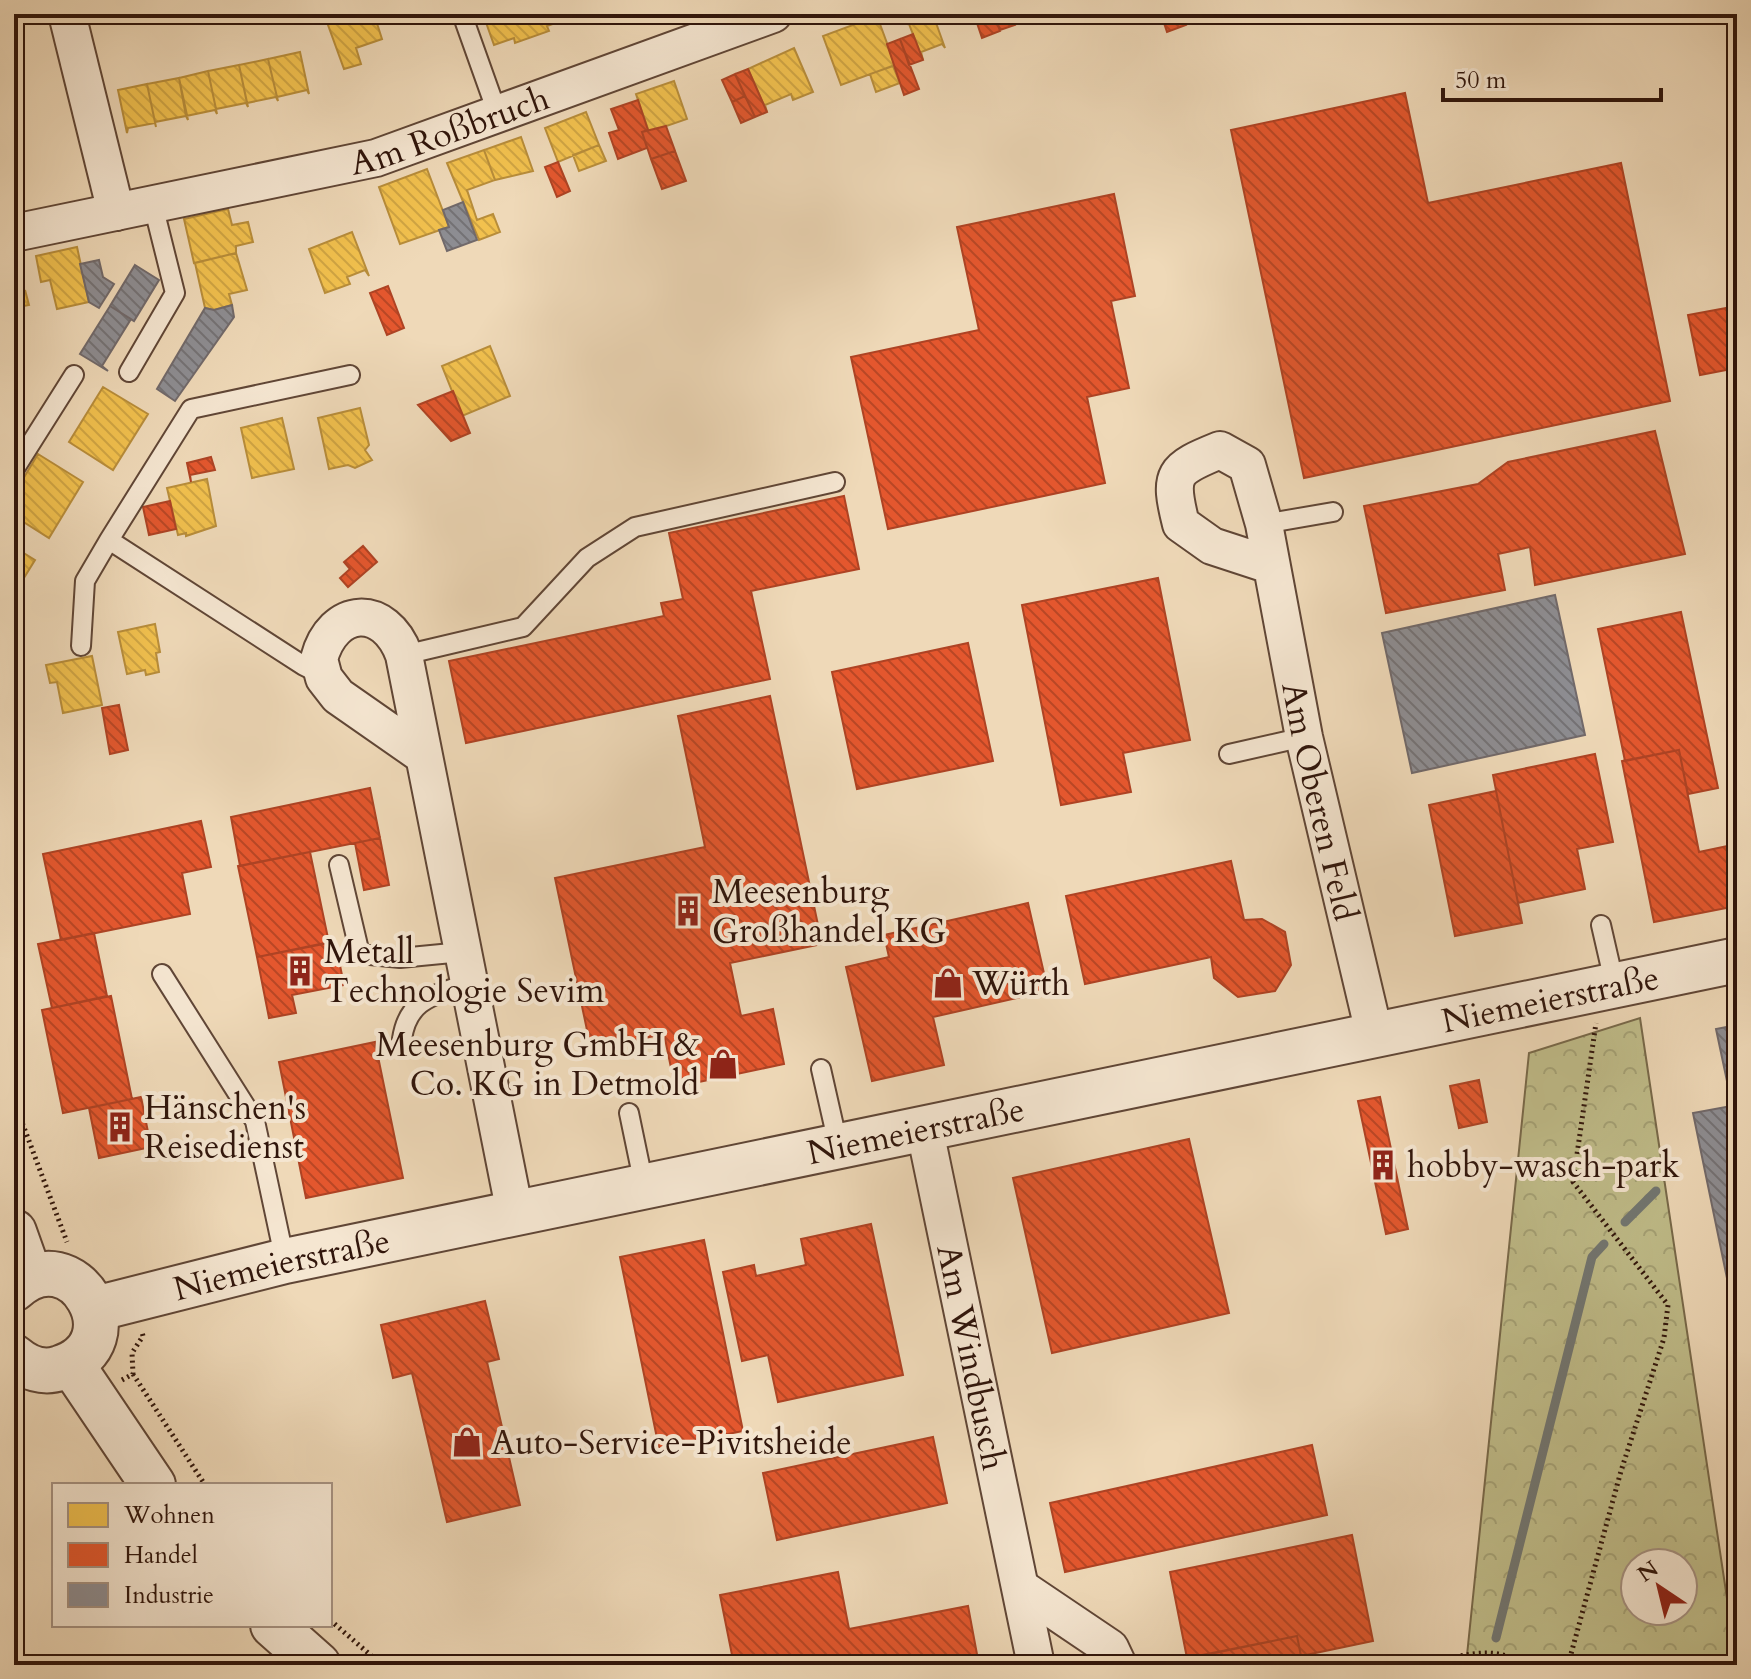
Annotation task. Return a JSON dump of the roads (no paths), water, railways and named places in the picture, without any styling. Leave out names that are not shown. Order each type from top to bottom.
[{"type":"street","points":[[67,14],[116,212]]},
{"type":"street","name":"Am Roßbruch","points":[[14,233],[376,158],[773,14]]},
{"type":"street","name":"Am Oberen Feld","points":[[1270,565],[1212,546],[1181,524],[1173,491],[1175,476],[1185,464],[1220,450],[1247,465],[1264,524],[1304,737],[1375,1037]]},
{"type":"street","points":[[424,756],[338,696],[320,668],[323,645],[332,630],[355,617],[381,623],[400,643],[404,655],[515,1213]]},
{"type":"street","name":"Niemeierstraße","points":[[95,1309],[285,1261],[924,1126],[1375,1037],[1737,960]]},
{"type":"street","name":"Am Windbusch","points":[[924,1126],[1036,1665]]},
{"type":"street","points":[[14,1232],[22,1283],[43,1274],[69,1279],[80,1287],[95,1309],[93,1341],[72,1365],[53,1371],[33,1369],[14,1357]]},
{"type":"street","points":[[72,1365],[152,1483]]},
{"type":"street","points":[[1021,1588],[1110,1648],[1118,1665]]},
{"type":"street","points":[[275,1627],[318,1665]]},
{"type":"lane","points":[[462,14],[498,115]]},
{"type":"lane","points":[[129,372],[175,293],[153,205]]},
{"type":"lane","points":[[14,470],[74,375]]},
{"type":"lane","points":[[81,646],[85,581],[191,409],[350,375]]},
{"type":"lane","points":[[404,655],[523,627],[587,558],[635,527],[835,482]]},
{"type":"lane","points":[[1264,524],[1333,512]]},
{"type":"lane","points":[[109,540],[304,666],[312,670],[320,668]]},
{"type":"lane","points":[[1229,754],[1304,737]]},
{"type":"lane","points":[[339,865],[360,954],[465,968]]},
{"type":"lane","points":[[1601,925],[1602,988]]},
{"type":"lane","points":[[402,1039],[405,1016],[465,968]]},
{"type":"lane","points":[[162,974],[255,1121],[285,1261]]},
{"type":"lane","points":[[821,1069],[838,1144]]},
{"type":"lane","points":[[629,1113],[644,1185]]},
{"type":"waterway","points":[[1625,1222],[1656,1191]]},
{"type":"waterway","points":[[1496,1638],[1592,1257],[1604,1244]]},
{"type":"place","name":"Meesenburg Großhandel KG","points":[[688,911]]},
{"type":"place","name":"Metall Technologie Sevim","points":[[300,971]]},
{"type":"place","name":"Würth","points":[[948,983]]},
{"type":"place","name":"Meesenburg GmbH & Co. KG in Detmold","points":[[723,1064]]},
{"type":"place","name":"Hänschen's Reisedienst","points":[[120,1127]]},
{"type":"place","name":"hobby-wasch-park","points":[[1383,1165]]},
{"type":"place","name":"Auto-Service-Pivitsheide","points":[[467,1442]]}]
